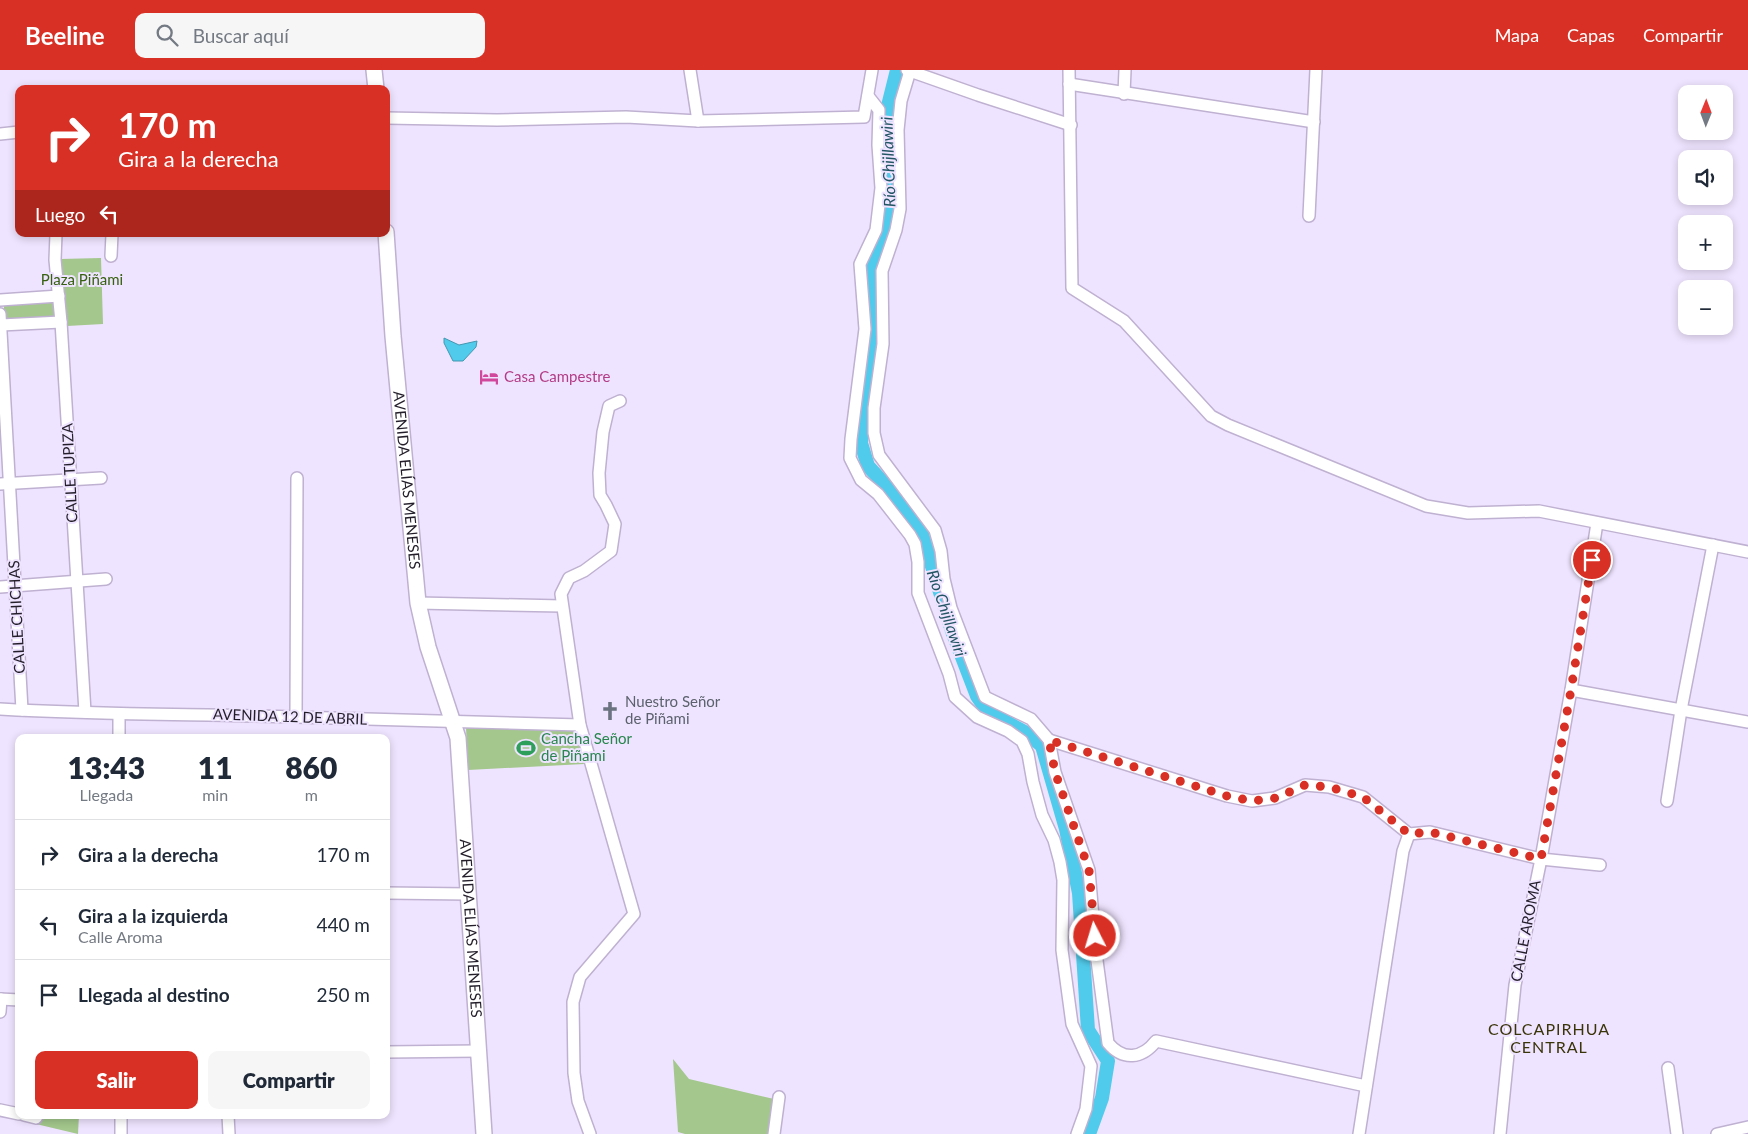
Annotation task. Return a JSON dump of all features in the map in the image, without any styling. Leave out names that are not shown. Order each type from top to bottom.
[{"type":"main road","points":[[374,70],[376,85]]},
{"type":"main road","name":"AVENIDA ELÍAS MENESES","points":[[386,237],[393,336],[418,603],[428,647],[452,723],[449,735],[464,893],[474,1051],[484,1134]]},
{"type":"main road","name":"AVENIDA ELÍAS MENESES","points":[[474,1051],[474,1134]]},
{"type":"street","points":[[690,70],[698,121]]},
{"type":"street","points":[[390,118],[497,120],[626,118],[698,121],[864,117],[872,70]]},
{"type":"street","points":[[1069,70],[1072,288],[1124,321],[1211,416],[1228,425],[1426,506],[1468,513],[1538,511],[1748,552]]},
{"type":"street","points":[[1124,94],[1125,70]]},
{"type":"street","points":[[1309,216],[1316,70]]},
{"type":"street","points":[[1071,125],[914,72],[901,101],[898,130],[900,209],[896,230],[882,271],[883,344],[874,408],[874,433],[879,455],[935,530],[941,550],[944,579],[951,608],[985,697],[1031,719],[1049,740],[1055,772],[1089,870],[1096,953],[1108,1043],[1115,1052],[1128,1056],[1140,1054],[1150,1049],[1156,1041],[1366,1086]]},
{"type":"street","points":[[1069,84],[1314,122]]},
{"type":"street","points":[[868,96],[879,110],[878,145],[881,188],[876,230],[860,264],[865,329],[850,458],[861,480],[878,494],[915,544],[918,562],[918,593],[949,674],[955,697],[977,717],[1008,731],[1022,741],[1028,754],[1042,815],[1054,840],[1063,880],[1062,950],[1072,1024],[1091,1066],[1086,1108],[1078,1134]]},
{"type":"street","points":[[0,134],[15,132]]},
{"type":"street","name":"CALLE TUPIZA","points":[[56,237],[55,260],[61,322],[85,712]]},
{"type":"street","points":[[111,256],[112,237]]},
{"type":"street","points":[[0,300],[59,296]]},
{"type":"street","points":[[0,320],[61,322]]},
{"type":"street","name":"CALLE CHICHAS","points":[[0,320],[5,484],[15,586],[22,710]]},
{"type":"street","points":[[590,1134],[576,1091],[573,1002],[580,977],[634,914],[580,725],[561,594],[569,578],[584,571],[611,551],[615,524],[600,496],[599,473],[603,432],[609,406],[620,401]]},
{"type":"street","points":[[5,484],[101,478]]},
{"type":"street","points":[[296,716],[297,478]]},
{"type":"street","name":"CALLE AROMA","points":[[1500,1134],[1515,985],[1541,859],[1598,523]]},
{"type":"street","points":[[1667,802],[1681,710],[1713,545]]},
{"type":"street","points":[[0,587],[106,579]]},
{"type":"street","points":[[418,603],[562,606]]},
{"type":"street","points":[[1571,690],[1748,722]]},
{"type":"street","name":"AVENIDA 12 DE ABRIL","points":[[0,708],[119,714],[296,716],[452,723],[580,725]]},
{"type":"street","points":[[119,714],[119,734]]},
{"type":"street","points":[[1049,740],[1227,796],[1252,801],[1276,798],[1305,785],[1329,787],[1363,797],[1409,834],[1430,832],[1541,859],[1600,864]]},
{"type":"street","points":[[1359,1134],[1403,851],[1409,834]]},
{"type":"street","points":[[390,892],[464,893]]},
{"type":"street","points":[[0,1012],[1,999],[15,1000]]},
{"type":"street","points":[[390,1052],[474,1051]]},
{"type":"street","points":[[1668,1068],[1677,1134]]},
{"type":"street","points":[[774,1134],[779,1097]]},
{"type":"street","points":[[0,1110],[15,1113]]},
{"type":"street","points":[[121,1119],[121,1134]]},
{"type":"street","points":[[228,1119],[228,1134]]},
{"type":"street","points":[[1718,1134],[1748,1127]]},
{"type":"green space","name":"Plaza Piñami","points":[[101,258],[103,324],[67,326],[60,259]]},
{"type":"green space","name":"Plaza Piñami","points":[[54,300],[56,317],[8,322],[4,318],[4,304]]},
{"type":"green space","points":[[466,727],[576,729],[584,764],[468,770]]},
{"type":"green space","points":[[673,1059],[689,1079],[774,1099],[768,1134],[685,1134],[678,1132]]},
{"type":"green space","points":[[36,1119],[79,1119],[78,1134],[36,1124]]},
{"type":"water","points":[[444,338],[459,345],[477,341],[476,347],[463,361],[453,361],[444,343]]},
{"type":"waterway","name":"Río Chijllawiri","points":[[897,70],[887,110],[886,149],[891,179],[890,216],[870,264],[876,347],[865,394],[861,443],[868,466],[891,491],[921,531],[952,631],[977,696],[988,712],[1028,734],[1042,746],[1066,829],[1079,893],[1088,1030],[1108,1061],[1102,1098],[1089,1134]]},
{"type":"place","name":"Casa Campestre","points":[[489,377]]},
{"type":"place","name":"Nuestro Señor de Piñami","points":[[610,711]]},
{"type":"place","name":"Cancha Señor de Piñami","points":[[526,748]]},
{"type":"district","name":"COLCAPIRHUA CENTRAL","points":[[1549,1038]]},
{"type":"route","points":[[1095,936],[1089,870],[1055,772],[1049,740],[1227,796],[1252,801],[1276,798],[1305,785],[1329,787],[1363,797],[1409,834],[1430,832],[1541,859],[1592,560]]}]
